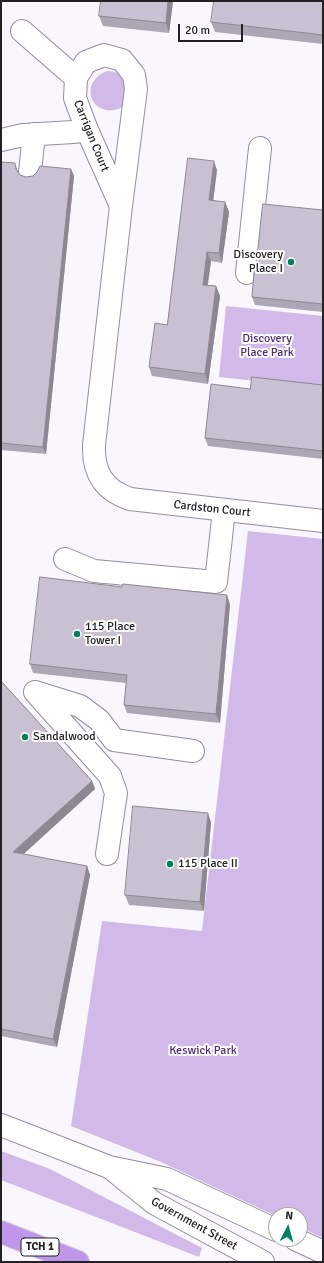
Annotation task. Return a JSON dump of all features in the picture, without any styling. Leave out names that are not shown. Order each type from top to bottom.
[{"type":"highway","name":"TCH 1","points":[[1,1232],[78,1262]]},
{"type":"street","points":[[22,31],[76,78]]},
{"type":"street","name":"Carrigan Court","points":[[106,485],[96,467],[93,457],[121,206],[136,89],[134,75],[122,60],[104,55],[86,62],[76,78],[75,98],[87,130],[121,206]]},
{"type":"street","points":[[1,140],[23,135],[87,130]]},
{"type":"street","points":[[30,172],[34,134]]},
{"type":"street","points":[[247,273],[260,148]]},
{"type":"street","name":"Cardston Court","points":[[106,485],[121,496],[130,499],[323,521]]},
{"type":"street","points":[[65,559],[94,571],[216,582],[224,510]]},
{"type":"street","points":[[108,854],[116,793],[110,776],[35,692],[80,706],[99,720],[114,740],[193,751]]},
{"type":"street","name":"Government Street","points":[[1,1125],[109,1167],[167,1179],[268,1226]]},
{"type":"street","name":"Government Street","points":[[109,1167],[154,1203],[263,1262]]},
{"type":"street","points":[[308,1245],[323,1252]]},
{"type":"green space","points":[[107,71],[119,74],[128,82],[123,107],[112,110],[103,109],[92,99],[92,84],[98,77]]},
{"type":"green space","name":"Discovery Place Park","points":[[226,306],[323,316],[323,388],[219,377]]},
{"type":"green space","name":"Keswick Park","points":[[248,531],[323,539],[323,1238],[308,1231],[308,1207],[268,1207],[268,1212],[161,1162],[71,1126],[102,921],[202,931]]},
{"type":"green space","points":[[1,1151],[50,1169],[202,1248],[199,1257],[1,1180]]},
{"type":"building","points":[[101,1],[168,1],[166,23],[99,16]]},
{"type":"building","points":[[214,1],[323,1],[323,35],[211,22]]},
{"type":"building","points":[[188,158],[214,161],[209,200],[225,202],[219,253],[207,252],[203,285],[216,286],[205,374],[149,367],[155,323],[167,325]]},
{"type":"building","points":[[1,162],[15,163],[16,169],[20,175],[26,177],[33,176],[40,166],[71,169],[43,447],[1,443]]},
{"type":"building","name":"Discovery Place I","points":[[263,204],[323,210],[323,304],[252,297]]},
{"type":"building","points":[[252,377],[323,385],[323,451],[205,438],[211,384],[250,389]]},
{"type":"building","points":[[40,577],[122,587],[123,584],[227,595],[216,714],[124,705],[127,675],[30,664]]},
{"type":"building","points":[[1,681],[92,781],[13,852],[87,866],[53,1039],[1,1029]]},
{"type":"building","name":"115 Place II","points":[[133,806],[208,813],[200,902],[125,895]]},
{"type":"place","name":"Discovery Place I","points":[[291,262]]},
{"type":"place","name":"115 Place Tower I","points":[[77,634]]},
{"type":"place","name":"Sandalwood","points":[[25,737]]},
{"type":"place","name":"115 Place II","points":[[170,864]]}]
